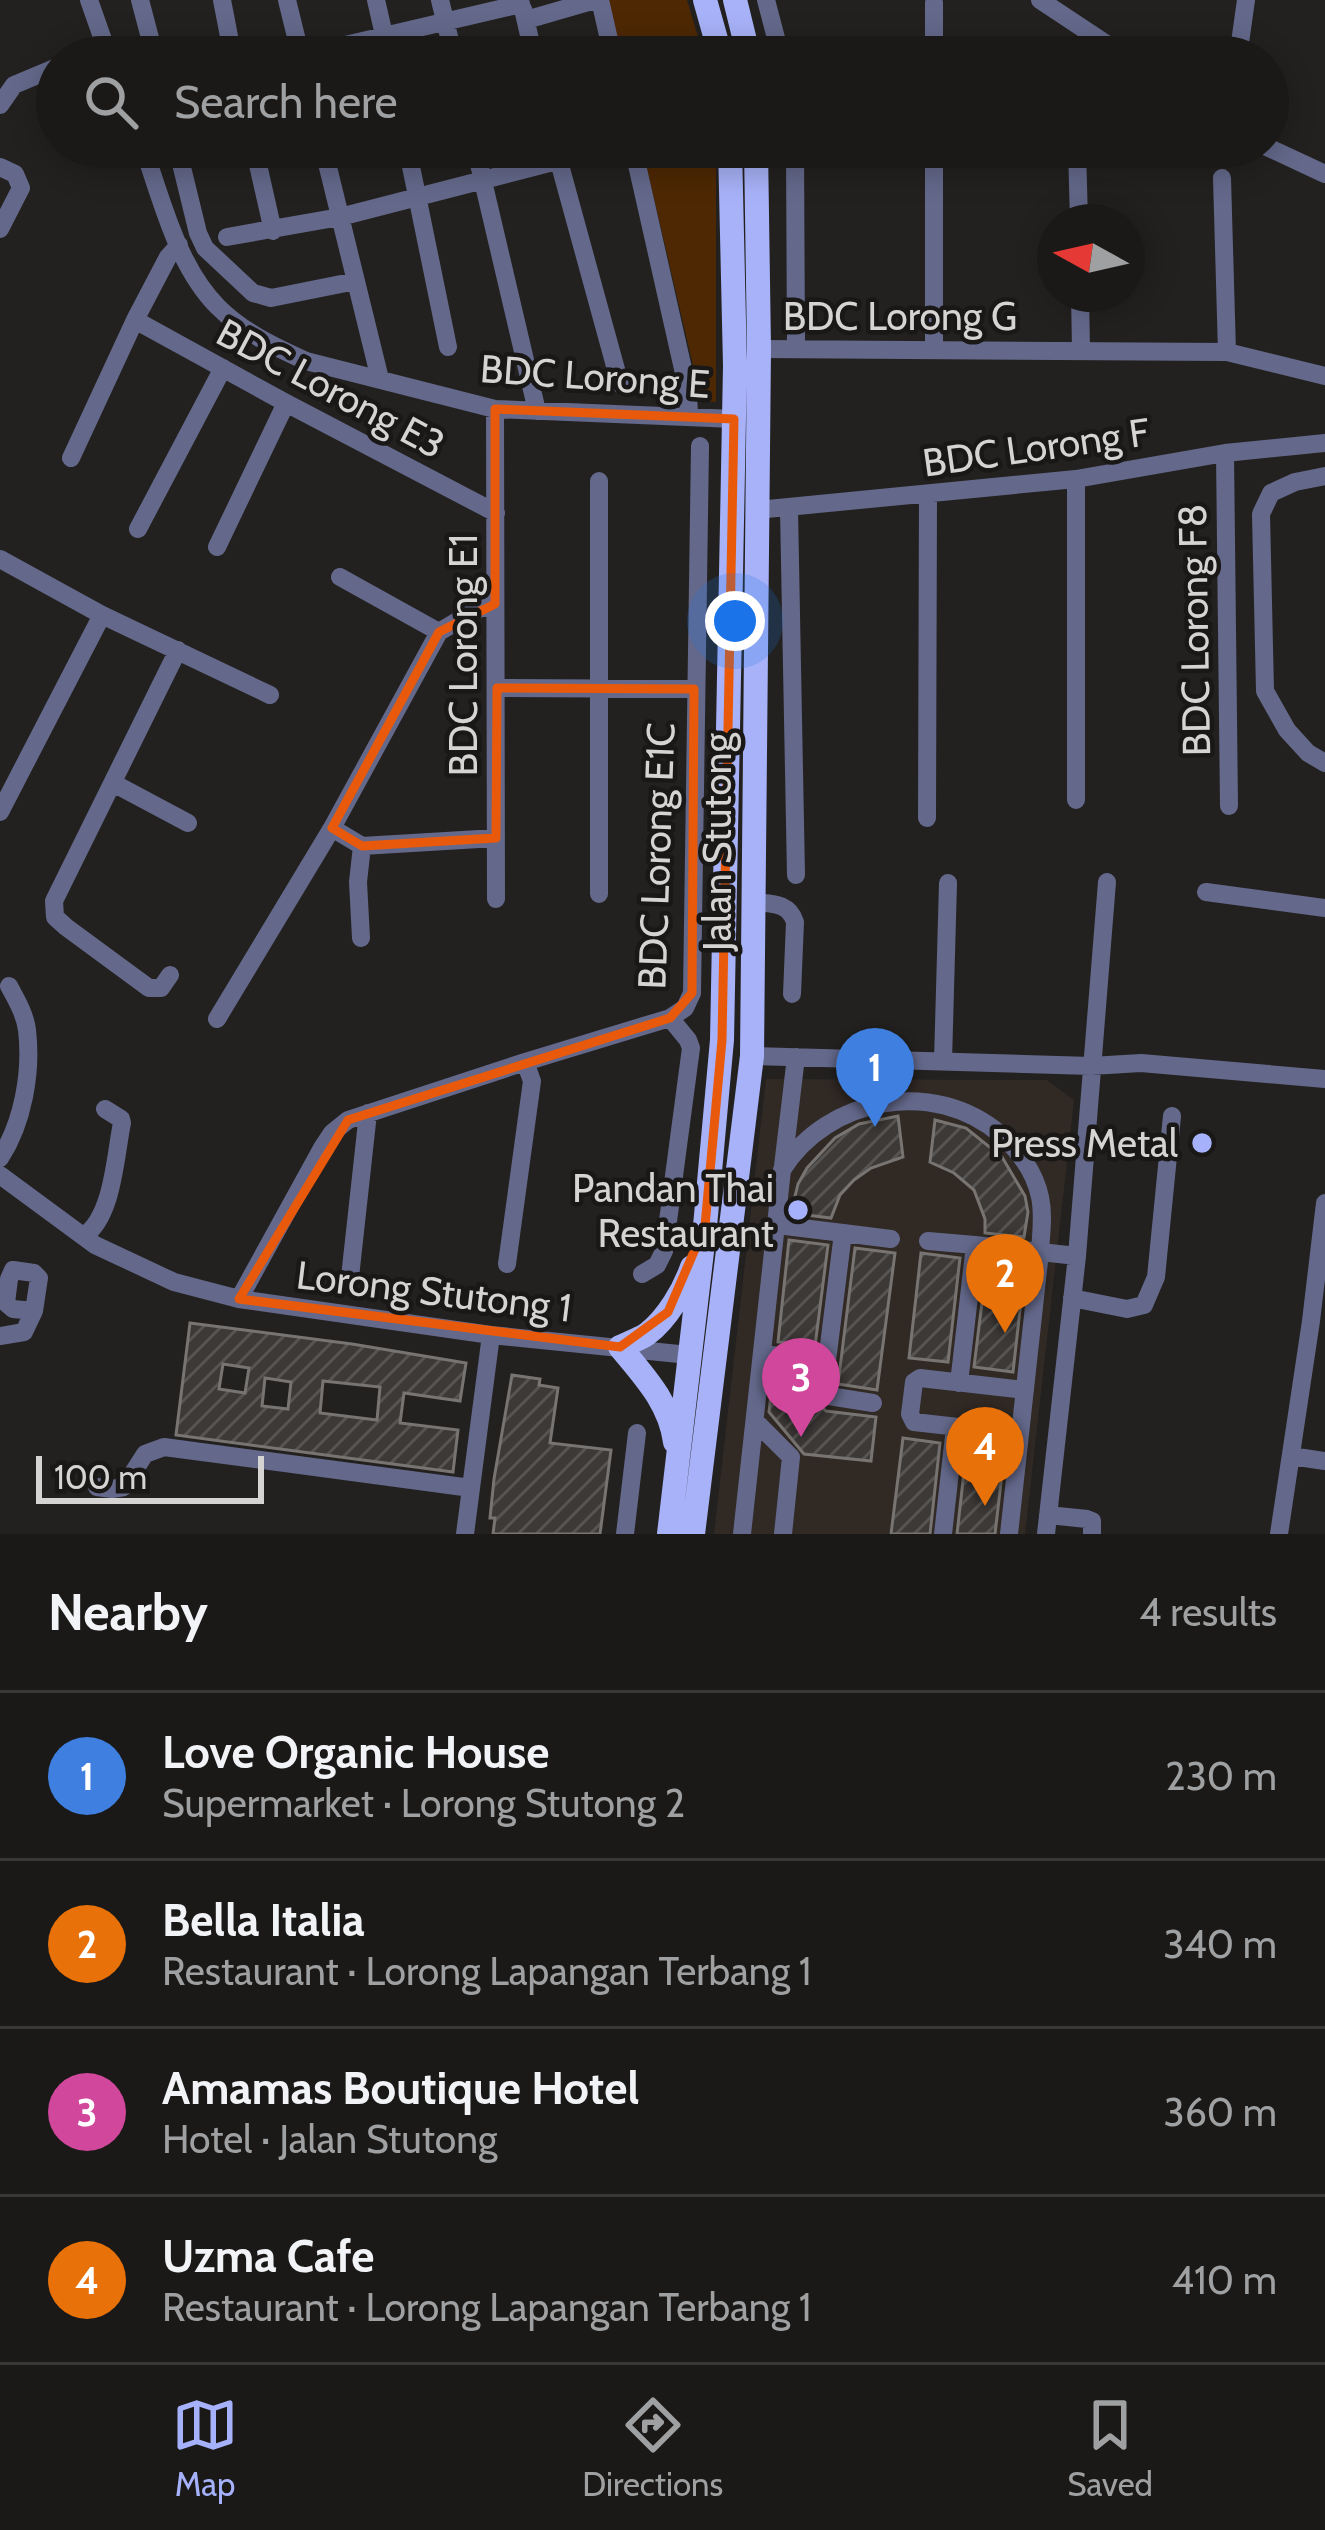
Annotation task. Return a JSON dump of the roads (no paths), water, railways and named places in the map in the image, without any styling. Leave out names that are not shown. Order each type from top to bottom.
[{"type":"main road","points":[[705,0],[715,36]]},
{"type":"main road","points":[[735,0],[744,36]]},
{"type":"main road","name":"Jalan Stutong","points":[[669,1534],[722,1040],[735,366],[730,168]]},
{"type":"main road","name":"Jalan Stutong","points":[[694,1534],[752,1056],[756,168]]},
{"type":"main road","points":[[735,366],[742,355],[759,349]]},
{"type":"main road","points":[[689,1353],[713,1335],[724,1216],[738,1164]]},
{"type":"main road","points":[[678,1462],[673,1427],[663,1403],[620,1347],[648,1334],[668,1312],[687,1280],[705,1226]]},
{"type":"street","points":[[89,0],[99,36]]},
{"type":"street","points":[[140,0],[149,36]]},
{"type":"street","points":[[222,0],[229,36]]},
{"type":"street","points":[[287,0],[295,36]]},
{"type":"street","points":[[376,0],[384,36]]},
{"type":"street","points":[[440,0],[449,36]]},
{"type":"street","points":[[415,36],[446,24],[522,8],[597,0],[607,36]]},
{"type":"street","points":[[766,0],[775,36]]},
{"type":"street","points":[[1241,36],[1246,0]]},
{"type":"street","points":[[934,3],[934,36]]},
{"type":"street","points":[[1051,3],[1097,36]]},
{"type":"street","points":[[0,105],[14,85],[36,76]]},
{"type":"street","points":[[1289,157],[1325,174]]},
{"type":"street","points":[[0,167],[14,174],[21,188],[0,229]]},
{"type":"street","name":"BDC Lorong E","points":[[151,168],[179,244],[217,306],[256,336],[306,361],[495,410],[734,419]]},
{"type":"street","points":[[182,168],[205,248],[253,293],[271,298],[356,281]]},
{"type":"street","points":[[259,168],[273,231]]},
{"type":"street","points":[[328,168],[380,379]]},
{"type":"street","points":[[411,168],[448,347]]},
{"type":"street","points":[[480,168],[537,411]]},
{"type":"street","points":[[227,237],[340,217],[483,182],[520,168]]},
{"type":"street","points":[[561,168],[620,384]]},
{"type":"street","points":[[638,168],[688,391],[689,416]]},
{"type":"street","points":[[795,168],[796,350]]},
{"type":"street","points":[[934,168],[934,350]]},
{"type":"street","points":[[1077,168],[1078,204]]},
{"type":"street","points":[[1222,178],[1227,352]]},
{"type":"street","points":[[71,458],[135,320],[179,244]]},
{"type":"street","points":[[1080,312],[1081,350]]},
{"type":"street","name":"BDC Lorong E3","points":[[135,320],[496,513]]},
{"type":"street","name":"BDC Lorong G","points":[[759,349],[1227,352],[1325,376]]},
{"type":"street","points":[[138,529],[223,368]]},
{"type":"street","points":[[217,547],[286,403]]},
{"type":"street","name":"BDC Lorong E1","points":[[495,410],[496,899]]},
{"type":"street","name":"BDC Lorong F","points":[[756,510],[1076,479],[1225,453],[1325,443]]},
{"type":"street","name":"BDC Lorong E1C","points":[[670,1018],[685,1008],[692,993],[700,446]]},
{"type":"street","name":"BDC Lorong F8","points":[[1225,453],[1229,806]]},
{"type":"street","points":[[1325,476],[1294,482],[1271,494],[1261,514],[1261,605],[1265,691],[1287,730],[1325,763]]},
{"type":"street","points":[[1076,479],[1076,800]]},
{"type":"street","points":[[599,481],[599,894]]},
{"type":"street","points":[[928,496],[928,818]]},
{"type":"street","points":[[789,509],[796,875]]},
{"type":"street","points":[[0,560],[270,695]]},
{"type":"street","points":[[340,577],[439,632]]},
{"type":"street","points":[[218,1018],[332,828],[439,632],[495,604]]},
{"type":"street","points":[[0,812],[102,615]]},
{"type":"street","points":[[170,976],[161,988],[149,988],[56,917],[54,901],[178,650]]},
{"type":"street","points":[[497,688],[694,689]]},
{"type":"street","points":[[113,783],[188,823]]},
{"type":"street","points":[[332,828],[362,846],[496,838]]},
{"type":"street","points":[[361,938],[358,882],[362,846]]},
{"type":"street","points":[[1092,1534],[1092,1521],[1087,1519],[1047,1524],[1077,1256],[1107,882]]},
{"type":"street","points":[[944,1061],[948,883]]},
{"type":"street","points":[[1206,892],[1325,908]]},
{"type":"street","points":[[753,902],[788,907],[793,912],[792,994]]},
{"type":"street","points":[[0,1158],[16,1130],[25,1091],[27,1028],[9,986]]},
{"type":"street","points":[[239,1299],[322,1148],[348,1120],[670,1018],[691,1048],[664,1251],[657,1265],[642,1274]]},
{"type":"street","points":[[752,1056],[1091,1066],[1142,1063],[1325,1079]]},
{"type":"street","points":[[742,1534],[796,1057]]},
{"type":"street","points":[[507,1264],[532,1081],[525,1061]]},
{"type":"street","points":[[782,1170],[793,1153],[833,1120],[881,1103],[908,1100],[937,1104],[991,1126],[1028,1167],[1043,1214],[1009,1534]]},
{"type":"street","points":[[84,1235],[104,1212],[122,1123],[105,1109]]},
{"type":"street","points":[[350,1277],[368,1113]]},
{"type":"street","points":[[1072,1298],[1126,1310],[1144,1305],[1156,1277],[1172,1116]]},
{"type":"street","name":"Lorong Stutong 1","points":[[0,1175],[95,1245],[158,1276],[239,1299],[491,1335],[689,1353]]},
{"type":"street","points":[[1279,1534],[1318,1322],[1325,1203]]},
{"type":"street","points":[[777,1225],[891,1239]]},
{"type":"street","points":[[842,1233],[824,1387],[829,1396],[873,1402]]},
{"type":"street","points":[[928,1241],[1077,1256]]},
{"type":"street","points":[[959,1383],[975,1245]]},
{"type":"street","points":[[0,1336],[24,1332],[34,1311]]},
{"type":"street","points":[[464,1534],[491,1335]]},
{"type":"street","points":[[762,1354],[827,1361]]},
{"type":"street","points":[[1020,1434],[914,1422],[910,1414],[916,1379],[1025,1390]]},
{"type":"street","points":[[755,1421],[790,1457],[783,1534]]},
{"type":"street","points":[[943,1534],[955,1427]]},
{"type":"street","points":[[625,1534],[637,1432]]},
{"type":"street","points":[[97,1487],[124,1487],[145,1454],[164,1447],[471,1488]]},
{"type":"street","points":[[1291,1456],[1325,1461]]},
{"type":"place","name":"Love Organic House","points":[[875,1127]]},
{"type":"place","name":"Press Metal","points":[[1202,1143]]},
{"type":"place","name":"Pandan Thai Restaurant","points":[[798,1210]]},
{"type":"place","name":"Bella Italia","points":[[1005,1333]]},
{"type":"place","name":"Amamas Boutique Hotel","points":[[801,1437]]},
{"type":"place","name":"Uzma Cafe","points":[[985,1506]]}]
